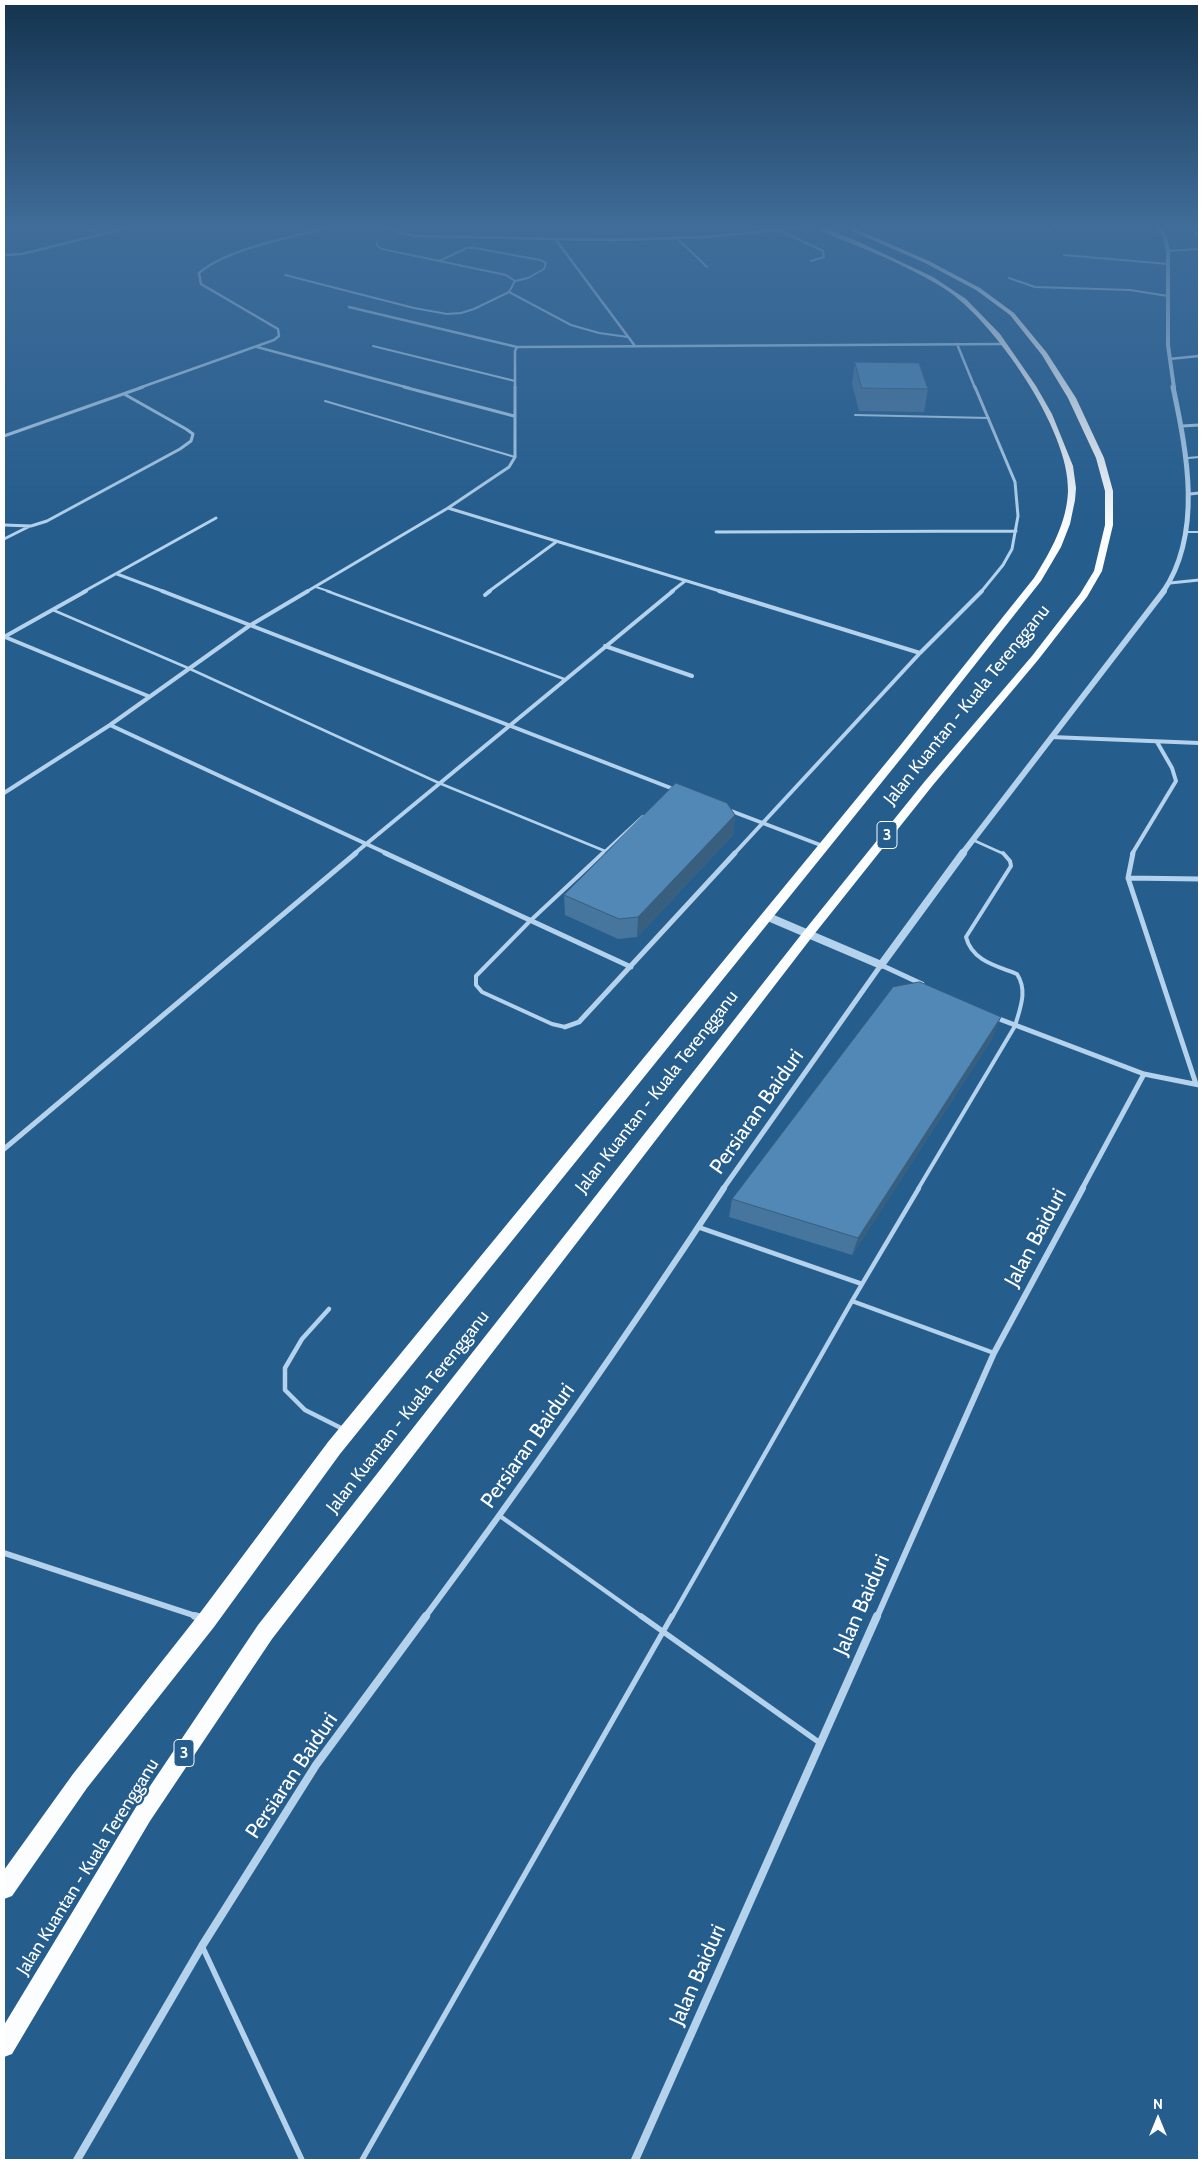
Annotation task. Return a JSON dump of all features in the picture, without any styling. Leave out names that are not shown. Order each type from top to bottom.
[{"type":"highway","name":"Jalan Kuantan - Kuala Terengganu","points":[[4,1888],[80,1781],[207,1620],[347,1431],[904,749],[1038,579],[1052,558],[1071,502],[1071,476],[1046,410],[1022,368],[991,328]]},
{"type":"highway","name":"Jalan Kuantan - Kuala Terengganu","points":[[4,2046],[143,1814],[265,1632],[808,934],[929,784],[1035,658],[1084,595],[1098,571],[1110,525],[1109,491],[1100,458],[1072,398],[1045,354],[1024,328]]},
{"type":"street","points":[[4,436],[257,347],[279,336],[276,328]]},
{"type":"street","points":[[437,328],[517,348],[529,346],[1004,344]]},
{"type":"street","points":[[621,328],[635,346]]},
{"type":"street","points":[[880,965],[972,840],[1170,583],[1180,565],[1188,532],[1190,494],[1188,458],[1169,359],[1169,328]]},
{"type":"street","points":[[565,1027],[578,1022],[631,967],[920,653],[976,597],[1003,565],[1012,549],[1016,530],[1018,516],[1015,482],[957,344]]},
{"type":"street","points":[[257,347],[514,416]]},
{"type":"street","points":[[4,793],[110,725],[148,696],[249,626],[448,508],[509,467],[515,458],[515,351],[517,348]]},
{"type":"street","points":[[1169,359],[1197,356],[1199,362]]},
{"type":"street","points":[[4,539],[31,526],[47,521],[180,449],[191,441],[193,434],[124,394]]},
{"type":"street","points":[[1182,426],[1199,425]]},
{"type":"street","points":[[1190,494],[1199,493]]},
{"type":"street","points":[[448,508],[920,653]]},
{"type":"street","points":[[4,637],[216,518]]},
{"type":"street","points":[[4,525],[31,526]]},
{"type":"street","points":[[716,532],[1016,530]]},
{"type":"street","points":[[485,595],[556,542]]},
{"type":"street","points":[[117,574],[682,792]]},
{"type":"street","points":[[1170,583],[1199,580]]},
{"type":"street","points":[[4,1148],[507,725],[685,581]]},
{"type":"street","points":[[4,637],[148,696]]},
{"type":"street","points":[[605,646],[692,676]]},
{"type":"street","points":[[110,725],[631,967]]},
{"type":"street","points":[[1051,737],[1199,742]]},
{"type":"street","points":[[988,1014],[1014,1026],[1144,1074],[1198,1084],[1128,878],[1131,856],[1176,781],[1176,776],[1157,742]]},
{"type":"street","points":[[717,806],[823,846]]},
{"type":"street","points":[[1128,878],[1199,879]]},
{"type":"street","points":[[766,916],[925,986]]},
{"type":"street","name":"Persiaran Baiduri","points":[[77,2160],[202,1946],[316,1765],[500,1516],[642,1313],[737,1167],[880,965]]},
{"type":"street","name":"Jalan Baiduri","points":[[635,2160],[994,1353],[1144,1074]]},
{"type":"street","points":[[4,1553],[207,1620]]},
{"type":"lane","points":[[578,328],[602,335],[628,337]]},
{"type":"lane","points":[[373,346],[515,381]]},
{"type":"lane","points":[[324,401],[515,458]]},
{"type":"lane","points":[[855,416],[988,418]]},
{"type":"lane","points":[[1188,458],[1199,457]]},
{"type":"lane","points":[[1188,532],[1199,532]]},
{"type":"lane","points":[[316,587],[564,679]]},
{"type":"lane","points":[[53,610],[188,668],[439,782],[605,851]]},
{"type":"lane","points":[[666,795],[673,789]]},
{"type":"lane","points":[[565,1027],[552,1024],[482,992],[476,985],[476,976],[530,921],[646,814]]},
{"type":"lane","points":[[362,2160],[852,1301],[1014,1026],[1025,988],[1022,979],[1018,974],[978,957],[967,945],[966,937],[1011,866],[1010,859],[1006,854],[972,840]]},
{"type":"lane","points":[[698,1227],[862,1284]]},
{"type":"lane","points":[[852,1301],[994,1353]]},
{"type":"lane","points":[[329,1309],[302,1339],[285,1368],[285,1390],[305,1410],[347,1431]]},
{"type":"lane","points":[[500,1516],[820,1744]]},
{"type":"lane","points":[[202,1946],[302,2160]]},
{"type":"building","points":[[855,362],[919,363],[928,389],[862,388]]},
{"type":"building","points":[[676,783],[727,803],[735,815],[638,917],[619,919],[564,895]]},
{"type":"building","points":[[920,982],[1001,1017],[858,1238],[732,1199],[893,987]]}]
